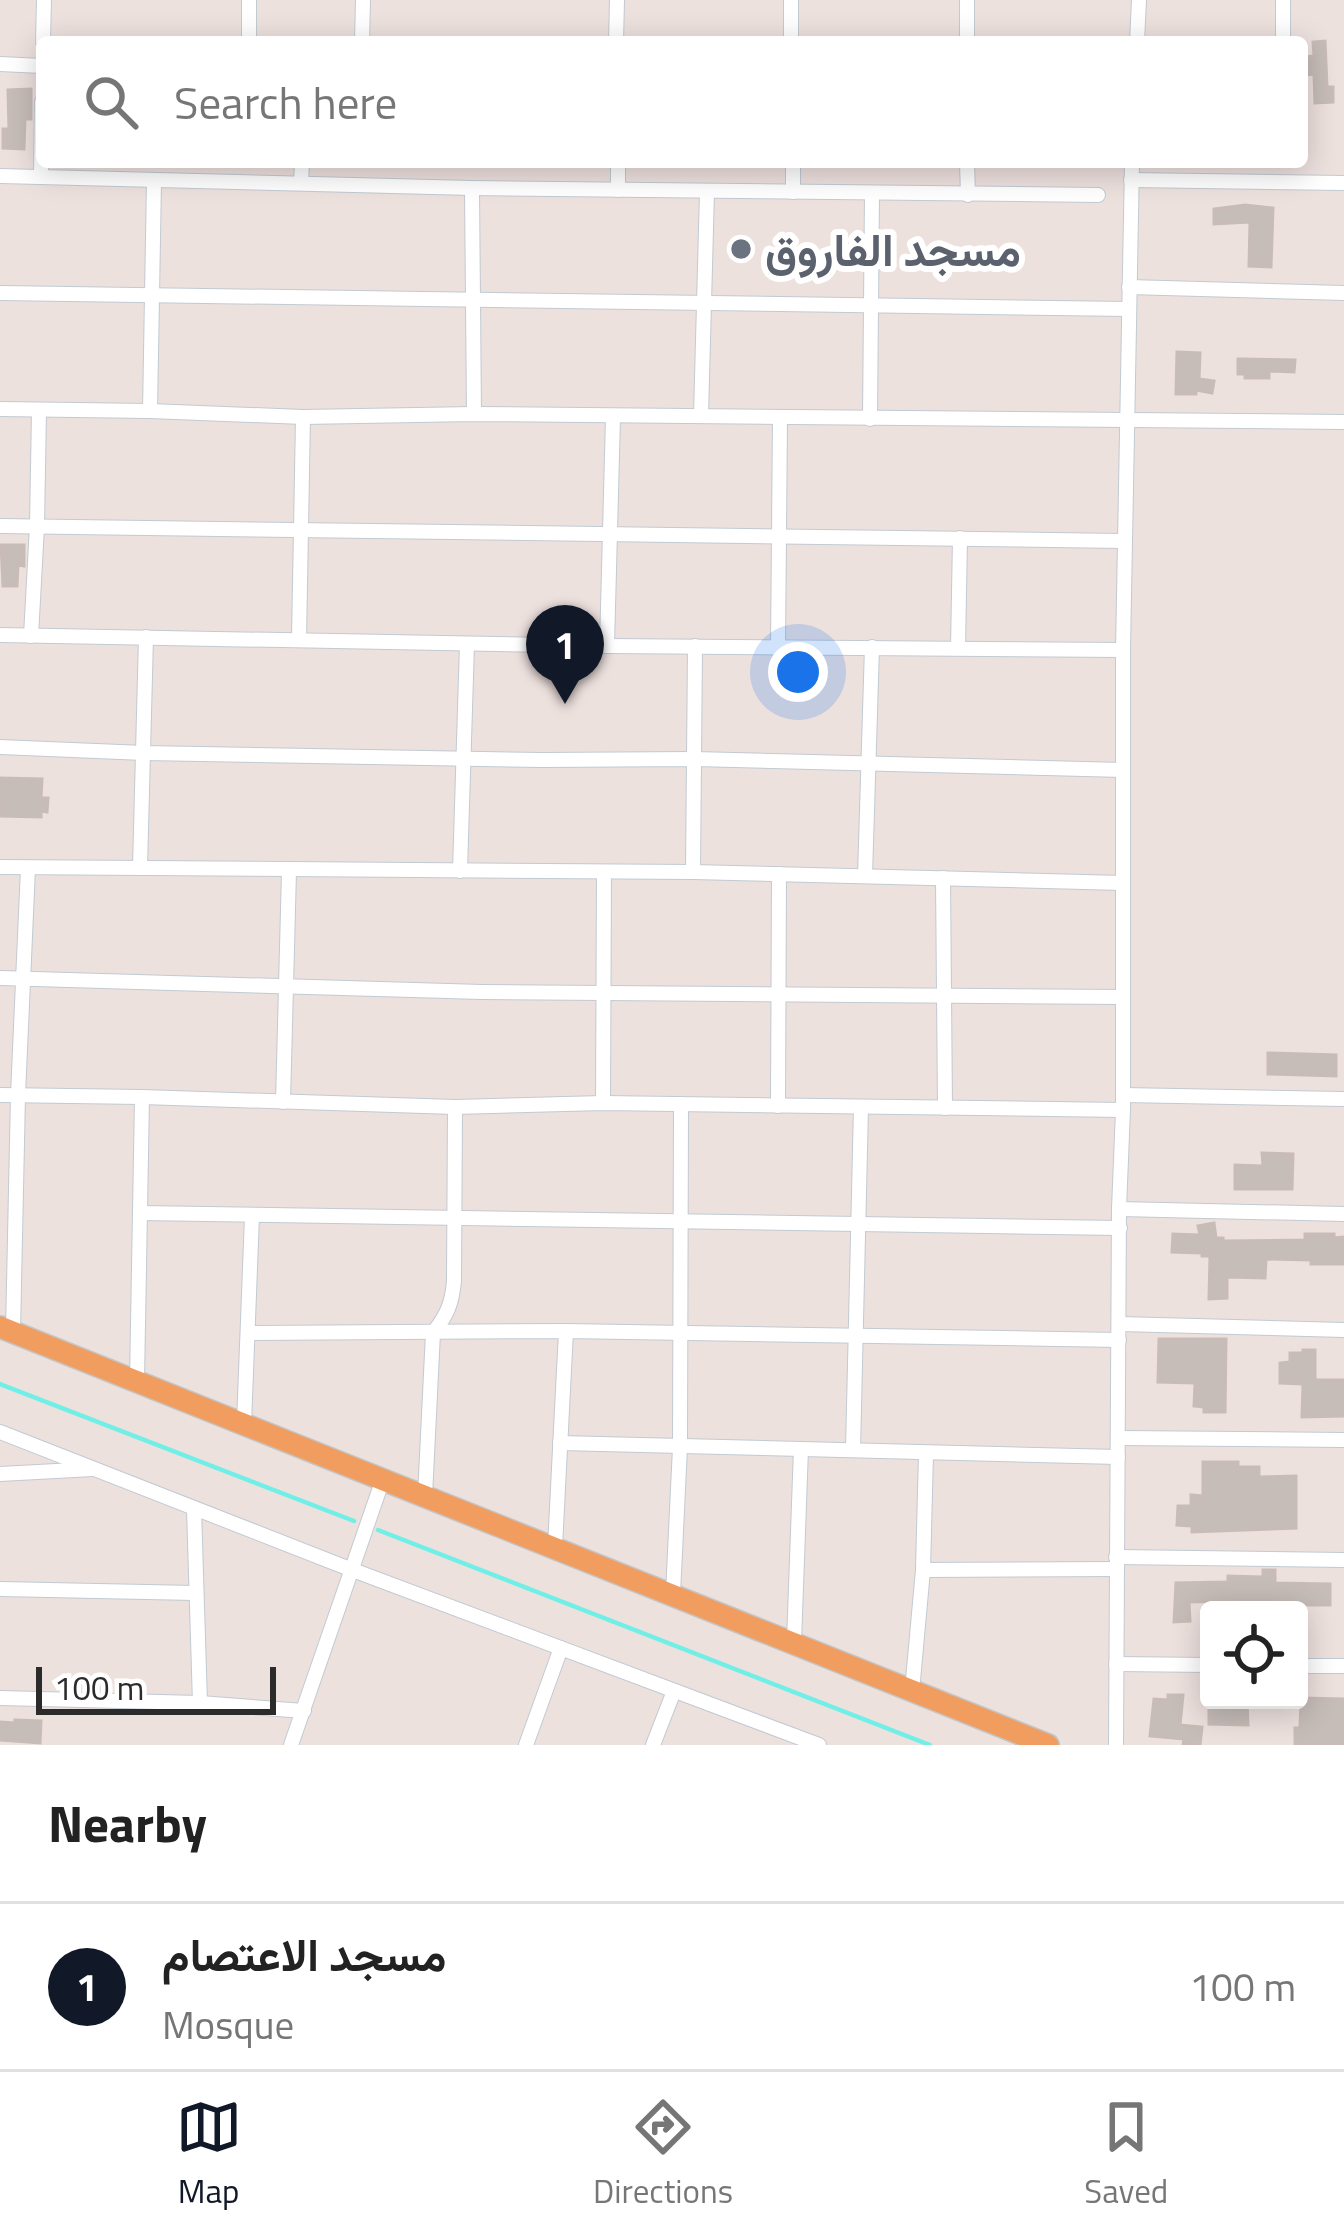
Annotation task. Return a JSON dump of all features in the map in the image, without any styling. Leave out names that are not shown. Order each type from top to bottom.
[{"type":"main road","points":[[7,1330],[1048,1745]]},
{"type":"street","points":[[43,36],[44,0]]},
{"type":"street","points":[[249,0],[250,36]]},
{"type":"street","points":[[362,36],[363,0]]},
{"type":"street","points":[[616,36],[617,0]]},
{"type":"street","points":[[791,0],[791,36]]},
{"type":"street","points":[[967,0],[967,36]]},
{"type":"street","points":[[1137,36],[1139,0]]},
{"type":"street","points":[[1283,0],[1283,36]]},
{"type":"street","points":[[0,64],[36,66]]},
{"type":"street","points":[[40,168],[40,177]]},
{"type":"street","points":[[301,183],[302,168]]},
{"type":"street","points":[[618,168],[618,190]]},
{"type":"street","points":[[793,168],[794,192]]},
{"type":"street","points":[[968,168],[968,195]]},
{"type":"street","points":[[1115,1745],[1124,541],[1132,168]]},
{"type":"street","points":[[1281,181],[1282,168]]},
{"type":"street","points":[[0,176],[472,188],[1098,195]]},
{"type":"street","points":[[1131,180],[1344,183]]},
{"type":"street","points":[[150,411],[154,181]]},
{"type":"street","points":[[472,188],[474,414]]},
{"type":"street","points":[[701,416],[707,191]]},
{"type":"street","points":[[870,419],[872,194]]},
{"type":"street","points":[[1129,287],[1344,293]]},
{"type":"street","points":[[0,293],[1128,309]]},
{"type":"street","points":[[0,410],[303,417],[474,414],[1344,422]]},
{"type":"street","points":[[32,636],[39,411]]},
{"type":"street","points":[[299,640],[303,417]]},
{"type":"street","points":[[607,646],[613,417]]},
{"type":"street","points":[[778,648],[780,418]]},
{"type":"street","points":[[0,526],[1124,541]]},
{"type":"street","points":[[958,648],[960,538]]},
{"type":"street","points":[[0,635],[1123,650]]},
{"type":"street","points":[[140,868],[146,637]]},
{"type":"street","points":[[460,871],[467,644]]},
{"type":"street","points":[[693,872],[695,646]]},
{"type":"street","points":[[865,876],[872,647]]},
{"type":"street","points":[[0,747],[1123,770]]},
{"type":"street","points":[[0,867],[693,872],[1123,883]]},
{"type":"street","points":[[7,1330],[28,868]]},
{"type":"street","points":[[283,1102],[289,871]]},
{"type":"street","points":[[603,1103],[604,872]]},
{"type":"street","points":[[778,1106],[779,874]]},
{"type":"street","points":[[943,878],[945,1108]]},
{"type":"street","points":[[0,978],[603,993],[1123,998]]},
{"type":"street","points":[[0,1095],[455,1107],[603,1103],[945,1108],[1344,1099]]},
{"type":"street","points":[[136,1381],[142,1096]]},
{"type":"street","points":[[673,1594],[680,1447],[681,1104]]},
{"type":"street","points":[[425,1496],[433,1333],[452,1304],[455,1107]]},
{"type":"street","points":[[853,1450],[861,1107]]},
{"type":"street","points":[[1119,1209],[1344,1214]]},
{"type":"street","points":[[140,1213],[1120,1228]]},
{"type":"street","points":[[244,1424],[252,1216]]},
{"type":"street","points":[[248,1333],[856,1335],[1344,1330]]},
{"type":"street","points":[[555,1547],[566,1331]]},
{"type":"street","points":[[0,1432],[819,1745]]},
{"type":"street","points":[[1118,1438],[1344,1439]]},
{"type":"street","points":[[560,1443],[1118,1457]]},
{"type":"street","points":[[794,1642],[801,1449]]},
{"type":"street","points":[[912,1691],[926,1453]]},
{"type":"street","points":[[0,1474],[98,1469]]},
{"type":"street","points":[[291,1745],[383,1479]]},
{"type":"street","points":[[194,1509],[200,1703]]},
{"type":"street","points":[[922,1570],[1344,1560]]},
{"type":"street","points":[[0,1589],[196,1594]]},
{"type":"street","points":[[526,1745],[561,1648]]},
{"type":"street","points":[[1117,1664],[1200,1665]]},
{"type":"street","points":[[1308,1666],[1344,1666]]},
{"type":"street","points":[[653,1745],[674,1691]]},
{"type":"street","points":[[0,1698],[304,1711]]},
{"type":"building","points":[[1325,41],[1327,87],[1333,87],[1333,102],[1315,103],[1314,74],[1308,75],[1313,42]]},
{"type":"building","points":[[31,89],[24,149],[3,148],[3,129],[9,129],[8,90]]},
{"type":"building","points":[[1273,208],[1271,267],[1249,266],[1250,222],[1214,224],[1214,209]]},
{"type":"building","points":[[1177,352],[1200,353],[1199,379],[1214,381],[1212,393],[1176,394]]},
{"type":"building","points":[[1238,359],[1295,360],[1294,372],[1269,371],[1269,378],[1245,378],[1238,374]]},
{"type":"building","points":[[1,545],[24,545],[17,586],[3,586]]},
{"type":"building","points":[[0,778],[42,779],[41,798],[48,798],[47,812],[41,811],[41,817],[0,816]]},
{"type":"building","points":[[1268,1053],[1336,1055],[1336,1076],[1268,1074]]},
{"type":"building","points":[[1262,1153],[1293,1154],[1292,1189],[1235,1189],[1235,1165],[1263,1166]]},
{"type":"building","points":[[1214,1223],[1216,1238],[1223,1241],[1305,1240],[1305,1234],[1344,1237],[1344,1264],[1266,1259],[1265,1278],[1227,1277],[1227,1298],[1209,1299],[1210,1256],[1172,1252],[1173,1234],[1200,1235],[1198,1226]]},
{"type":"building","points":[[1159,1339],[1226,1339],[1225,1412],[1204,1412],[1204,1407],[1194,1406],[1195,1383],[1158,1382]]},
{"type":"building","points":[[1315,1350],[1315,1380],[1344,1380],[1344,1416],[1302,1417],[1303,1384],[1280,1383],[1280,1363],[1290,1362],[1290,1353]]},
{"type":"building","points":[[1203,1462],[1259,1467],[1259,1477],[1296,1476],[1296,1528],[1192,1532],[1192,1526],[1177,1525],[1178,1506],[1191,1506],[1191,1495],[1203,1496]]},
{"type":"building","points":[[1263,1570],[1275,1570],[1275,1583],[1330,1584],[1330,1605],[1189,1602],[1190,1621],[1174,1622],[1176,1583],[1263,1577]]},
{"type":"building","points":[[1168,1695],[1183,1695],[1180,1725],[1202,1727],[1200,1745],[1150,1736],[1154,1699],[1168,1700]]},
{"type":"building","points":[[1308,1698],[1344,1699],[1344,1745],[1295,1745],[1295,1728],[1300,1728],[1301,1709],[1308,1709]]},
{"type":"building","points":[[1209,1709],[1247,1709],[1248,1725],[1209,1724]]},
{"type":"building","points":[[41,1721],[40,1743],[0,1740],[0,1722]]},
{"type":"waterway","points":[[0,1384],[354,1521]]},
{"type":"waterway","points":[[378,1530],[930,1745]]},
{"type":"place","name":"مسجد الفاروق","points":[[741,249]]},
{"type":"place","name":"مسجد الاعتصام","points":[[565,704]]}]
